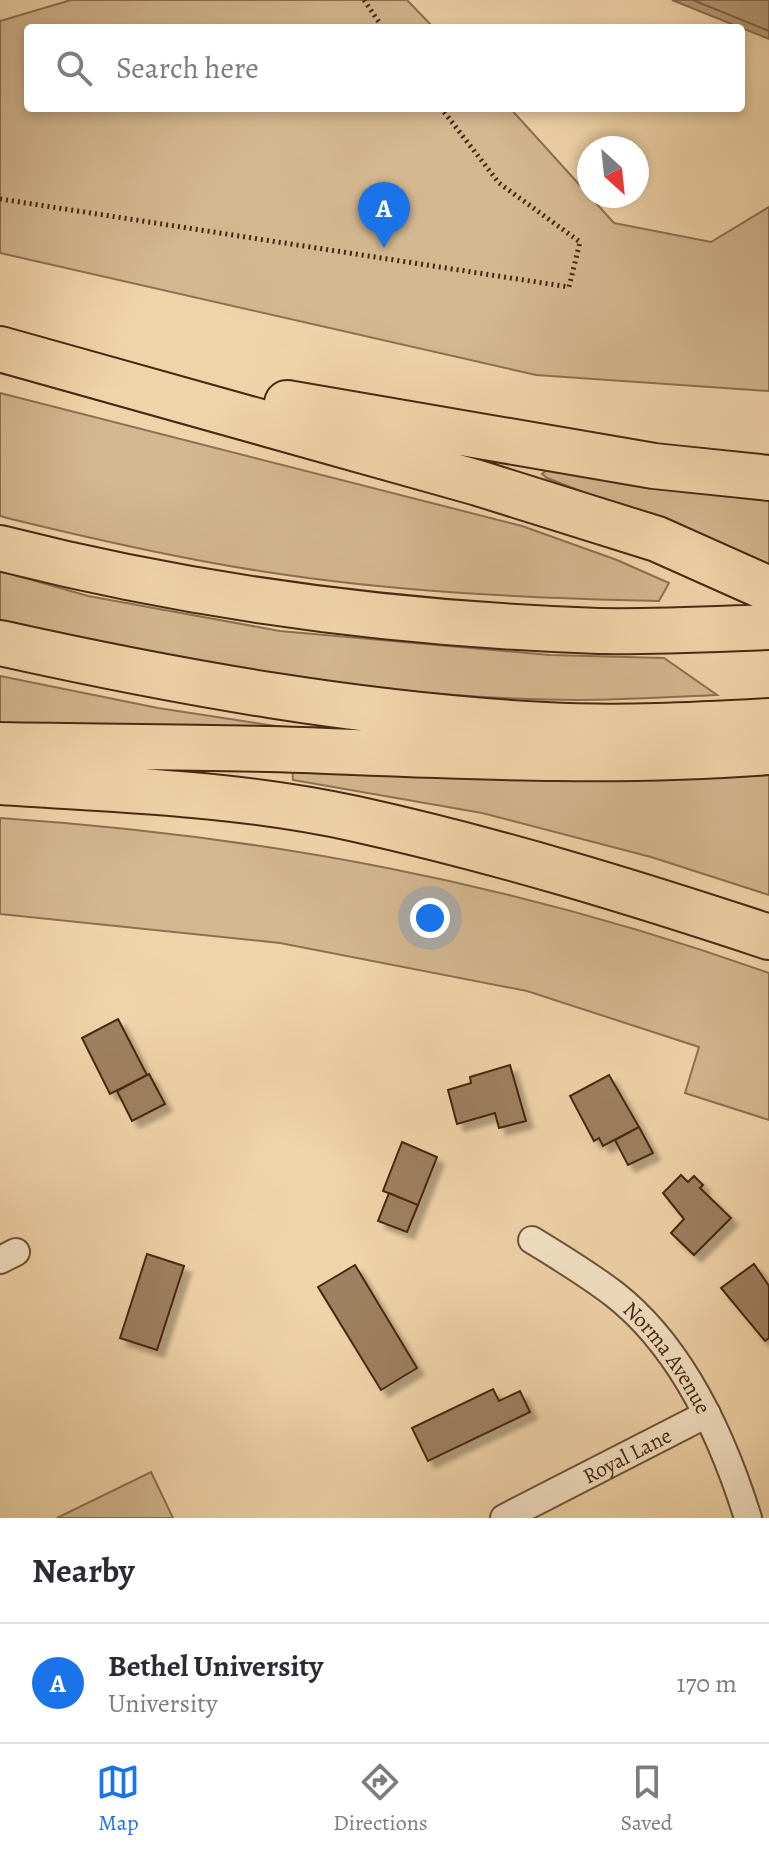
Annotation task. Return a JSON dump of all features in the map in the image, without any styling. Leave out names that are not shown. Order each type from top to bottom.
[{"type":"highway","points":[[0,349],[79,369],[642,534],[769,589]]},
{"type":"highway","points":[[79,369],[565,452],[769,478]]},
{"type":"highway","points":[[0,548],[102,574],[331,612],[602,631],[769,627]]},
{"type":"highway","points":[[0,643],[157,678],[389,713],[699,741],[769,752]]},
{"type":"highway","points":[[0,745],[281,749],[428,757],[699,741],[769,721]]},
{"type":"highway","points":[[0,782],[230,801],[353,818],[608,884],[769,937]]},
{"type":"street","name":"Norma Avenue","points":[[532,1240],[616,1296],[654,1334],[707,1414],[735,1477],[748,1518]]},
{"type":"street","name":"Royal Lane","points":[[504,1518],[707,1414]]},
{"type":"path","points":[[364,0],[380,24]]},
{"type":"path","points":[[0,199],[569,287],[580,242],[499,183],[444,112]]},
{"type":"shaded area","points":[[71,0],[407,0],[430,24],[24,24],[24,112],[514,112],[577,182],[577,208],[600,208],[614,223],[711,242],[769,207],[769,391],[536,375],[0,253],[0,21]]},
{"type":"shaded area","points":[[0,393],[522,526],[617,560],[669,583],[659,601],[509,596],[359,584],[197,560],[0,516]]},
{"type":"shaded area","points":[[548,469],[769,496],[769,564],[547,478],[542,474]]},
{"type":"shaded area","points":[[0,571],[88,596],[280,631],[550,655],[664,658],[717,695],[595,700],[505,698],[359,686],[215,665],[0,621]]},
{"type":"shaded area","points":[[0,676],[158,708],[295,729],[0,728]]},
{"type":"shaded area","points":[[292,764],[590,780],[769,775],[769,895],[651,857],[482,813],[293,780]]},
{"type":"shaded area","points":[[0,818],[197,837],[390,868],[580,913],[769,973],[769,1120],[685,1093],[699,1047],[527,991],[280,943],[0,914]]},
{"type":"shaded area","points":[[151,1472],[173,1518],[57,1518]]},
{"type":"water","points":[[672,0],[769,0],[769,39],[745,29],[745,24],[732,24]]},
{"type":"building","points":[[118,1019],[147,1075],[110,1094],[82,1038]]},
{"type":"building","points":[[510,1065],[526,1121],[499,1128],[495,1113],[457,1124],[448,1090],[471,1083],[470,1077]]},
{"type":"building","points":[[149,1074],[165,1104],[132,1121],[117,1091]]},
{"type":"building","points":[[609,1075],[639,1127],[603,1146],[599,1138],[594,1141],[570,1096]]},
{"type":"building","points":[[639,1127],[653,1153],[628,1165],[615,1140]]},
{"type":"building","points":[[402,1142],[437,1157],[418,1205],[383,1191]]},
{"type":"building","points":[[681,1175],[688,1182],[694,1176],[703,1185],[700,1188],[731,1218],[694,1255],[671,1233],[684,1219],[663,1193]]},
{"type":"building","points":[[389,1193],[418,1205],[407,1232],[378,1221]]},
{"type":"building","points":[[147,1254],[184,1266],[157,1350],[120,1338]]},
{"type":"building","points":[[754,1264],[769,1286],[769,1338],[765,1341],[721,1288]]},
{"type":"building","points":[[355,1265],[417,1368],[381,1390],[318,1287]]},
{"type":"building","points":[[493,1389],[499,1401],[520,1391],[530,1412],[428,1461],[412,1428]]},
{"type":"place","name":"Bethel University","points":[[384,248]]}]
